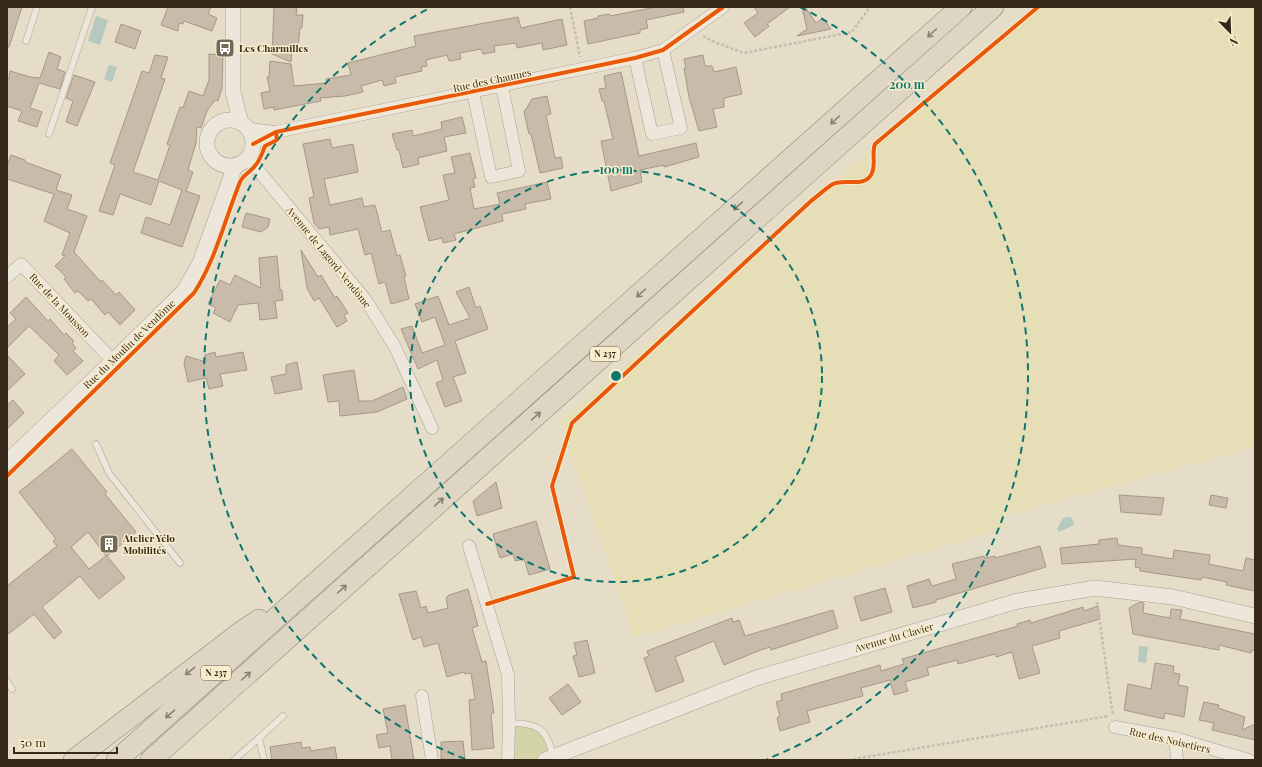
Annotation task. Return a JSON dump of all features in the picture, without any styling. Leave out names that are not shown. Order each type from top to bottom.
[{"type":"highway","name":"N 237","points":[[117,760],[314,586],[961,7]]},
{"type":"highway","name":"N 237","points":[[151,760],[992,7]]},
{"type":"highway","points":[[74,760],[241,632],[314,586]]},
{"type":"highway","points":[[170,760],[192,739],[217,702]]},
{"type":"street","points":[[233,7],[233,92],[245,126]]},
{"type":"street","name":"Rue des Chaumes","points":[[245,126],[276,132],[635,58],[663,50],[694,29],[722,7]]},
{"type":"street","points":[[635,58],[652,134],[681,128],[663,50]]},
{"type":"street","points":[[473,92],[491,176],[519,171],[502,86]]},
{"type":"street","points":[[221,122],[233,92]]},
{"type":"street","points":[[238,121],[245,126],[252,135],[250,151],[235,166],[228,166],[218,163],[210,156],[206,142],[212,128],[221,122],[238,121]]},
{"type":"street","name":"Rue des Chaumes","points":[[250,151],[276,132]]},
{"type":"street","name":"Avenue de Lagord-Vendôme","points":[[250,151],[365,299],[395,347],[432,428]]},
{"type":"street","name":"Rue du Moulin de Vendôme","points":[[218,163],[222,183],[222,206]]},
{"type":"street","name":"Rue du Moulin de Vendôme","points":[[7,462],[184,291],[200,263],[222,206],[235,166]]},
{"type":"street","name":"Rue de la Mousson","points":[[7,277],[21,264],[113,361]]},
{"type":"street","points":[[469,546],[508,675],[508,760]]},
{"type":"street","name":"Avenue du Clavier","points":[[549,758],[756,678],[1018,601],[1095,588],[1173,597],[1255,616]]},
{"type":"street","points":[[422,696],[432,760]]},
{"type":"street","name":"Rue des Noisetiers","points":[[1114,721],[1249,760]]},
{"type":"street","points":[[1175,738],[1177,760]]},
{"type":"lane","points":[[26,41],[37,7]]},
{"type":"lane","points":[[49,134],[92,7]]},
{"type":"lane","points":[[96,444],[109,473],[180,563]]},
{"type":"lane","points":[[7,681],[12,689]]},
{"type":"lane","points":[[234,760],[283,716]]},
{"type":"lane","points":[[509,723],[534,725],[542,730],[547,736],[549,758]]},
{"type":"lane","points":[[259,738],[264,760]]},
{"type":"path","points":[[570,7],[583,69]]},
{"type":"path","points":[[694,29],[712,41],[744,53],[852,32],[870,7]]},
{"type":"path","points":[[848,760],[1114,721],[1095,588]]},
{"type":"shaded area","points":[[1035,7],[1255,7],[1255,447],[1004,516],[1005,528],[634,637],[560,422]]},
{"type":"shaded area","points":[[96,16],[108,20],[100,45],[88,41]]},
{"type":"shaded area","points":[[109,65],[117,67],[112,82],[104,79]]},
{"type":"shaded area","points":[[1063,518],[1072,518],[1074,525],[1059,532],[1057,529]]},
{"type":"shaded area","points":[[1139,646],[1148,647],[1146,663],[1138,662]]},
{"type":"green space","points":[[509,723],[534,725],[551,747],[545,760],[508,760]]},
{"type":"building","points":[[7,7],[22,7],[9,47],[7,47]]},
{"type":"building","points":[[168,7],[211,7],[208,14],[217,18],[212,31],[184,21],[183,24],[179,23],[178,31],[161,25]]},
{"type":"building","points":[[274,7],[297,7],[296,15],[303,15],[298,48],[292,47],[291,62],[272,54]]},
{"type":"building","points":[[656,7],[683,7],[684,12],[646,20],[648,28],[640,30],[640,33],[588,44],[584,21],[598,18],[598,16],[609,14],[610,16]]},
{"type":"building","points":[[754,7],[790,7],[767,24],[769,26],[755,37],[744,23],[758,13]]},
{"type":"building","points":[[802,7],[805,7],[816,23],[823,18],[831,29],[797,36],[807,29]]},
{"type":"building","points":[[518,17],[521,28],[562,19],[567,45],[543,50],[542,43],[517,48],[516,43],[494,46],[495,52],[483,54],[481,49],[460,53],[461,59],[449,61],[447,55],[426,60],[427,66],[421,67],[422,71],[395,77],[396,83],[384,86],[382,80],[361,86],[363,92],[345,96],[320,98],[321,101],[274,110],[274,107],[264,109],[261,93],[270,91],[267,77],[269,77],[270,61],[291,64],[294,86],[327,83],[326,79],[351,75],[348,63],[416,46],[414,36]]},
{"type":"building","points":[[121,24],[141,31],[135,49],[115,42]]},
{"type":"building","points":[[49,52],[61,57],[57,69],[65,72],[60,89],[39,83],[30,108],[42,112],[37,127],[18,121],[22,111],[7,106],[7,78],[9,79],[10,71],[30,77],[40,78]]},
{"type":"building","points":[[209,54],[223,55],[222,88],[218,101],[215,100],[207,111],[201,128],[197,127],[196,143],[188,170],[193,172],[186,191],[200,196],[182,247],[141,233],[146,217],[170,225],[182,190],[159,181],[151,205],[120,194],[113,215],[99,211],[115,165],[110,163],[142,71],[149,73],[155,55],[168,57],[161,78],[165,79],[133,172],[158,180],[170,145],[167,144],[180,107],[183,108],[189,91],[203,96],[209,80]]},
{"type":"building","points":[[703,55],[705,66],[712,66],[714,72],[736,67],[742,94],[724,98],[724,107],[713,109],[717,127],[699,131],[689,97],[684,59]]},
{"type":"building","points":[[621,72],[639,156],[696,143],[699,157],[664,167],[664,165],[640,170],[642,182],[611,191],[601,141],[613,139],[604,101],[602,101],[599,89],[606,88],[604,76]]},
{"type":"building","points":[[74,75],[95,82],[77,126],[66,122],[73,101],[66,98]]},
{"type":"building","points":[[547,96],[551,114],[546,115],[555,158],[561,157],[563,168],[540,173],[524,112],[532,99]]},
{"type":"building","points":[[462,117],[466,133],[444,137],[447,151],[418,158],[419,164],[403,168],[399,150],[397,150],[392,134],[412,130],[413,136],[442,129],[441,122]]},
{"type":"building","points":[[330,139],[332,148],[353,144],[358,172],[324,179],[330,205],[362,198],[364,207],[375,205],[382,232],[390,230],[397,256],[400,255],[406,276],[404,277],[409,299],[391,304],[385,282],[379,284],[371,253],[365,255],[358,229],[330,235],[329,227],[319,229],[314,223],[309,198],[314,197],[303,144]]},
{"type":"building","points":[[470,153],[476,178],[473,179],[475,187],[470,188],[474,209],[500,204],[497,193],[547,182],[551,199],[525,204],[526,209],[502,214],[503,221],[454,234],[456,240],[443,243],[442,238],[429,241],[420,207],[449,200],[443,175],[455,173],[451,157]]},
{"type":"building","points":[[11,155],[25,160],[25,162],[61,175],[56,190],[72,195],[67,209],[87,216],[74,252],[101,282],[102,280],[116,295],[119,292],[135,310],[120,325],[108,312],[105,315],[91,299],[88,301],[78,291],[75,293],[64,279],[66,277],[55,266],[65,256],[62,255],[70,233],[44,221],[54,194],[7,179],[7,167]]},
{"type":"building","points":[[246,213],[270,219],[268,227],[261,232],[242,227]]},
{"type":"building","points":[[301,250],[318,277],[321,275],[335,298],[337,296],[348,313],[344,315],[347,321],[337,327],[319,298],[314,301],[307,288]]},
{"type":"building","points":[[277,256],[280,290],[282,290],[283,300],[275,301],[277,318],[260,320],[258,303],[238,305],[230,322],[213,313],[216,308],[208,304],[220,280],[230,285],[235,275],[261,288],[259,258]]},
{"type":"building","points":[[469,287],[476,308],[480,306],[488,329],[455,341],[466,373],[453,377],[462,401],[445,407],[436,383],[443,380],[437,360],[418,369],[401,329],[412,326],[422,353],[445,345],[435,317],[422,322],[415,304],[438,296],[449,325],[470,318],[456,292]]},
{"type":"building","points":[[26,297],[48,321],[50,319],[64,335],[66,333],[74,341],[72,343],[76,348],[73,351],[83,361],[67,375],[54,361],[59,355],[29,326],[7,348],[7,327],[16,319],[10,313]]},
{"type":"building","points":[[215,352],[216,357],[243,352],[247,370],[220,374],[223,386],[209,389],[206,378],[188,382],[184,363],[186,356],[206,362],[205,355]]},
{"type":"building","points":[[7,355],[25,374],[7,391]]},
{"type":"building","points":[[297,362],[302,389],[275,394],[271,377],[286,374],[286,365]]},
{"type":"building","points":[[354,370],[359,401],[372,401],[403,387],[407,399],[377,412],[340,416],[339,401],[328,402],[323,375]]},
{"type":"building","points":[[13,400],[24,413],[7,429],[7,405]]},
{"type":"building","name":"Atelier Yélo Mobilités","points":[[72,449],[107,492],[105,494],[136,532],[107,556],[125,578],[99,599],[80,576],[42,607],[62,632],[54,639],[34,614],[7,635],[7,586],[57,546],[53,541],[56,539],[19,492]],"holes":[[[88,532],[106,556],[89,569],[71,547]]]},
{"type":"building","points":[[496,482],[502,508],[477,516],[473,501]]},
{"type":"building","points":[[1119,495],[1164,498],[1161,515],[1121,512]]},
{"type":"building","points":[[1211,495],[1228,498],[1226,508],[1209,505]]},
{"type":"building","points":[[536,521],[550,569],[529,575],[524,559],[515,561],[513,554],[500,558],[493,534]]},
{"type":"building","points":[[1117,538],[1118,545],[1142,548],[1142,554],[1173,559],[1174,550],[1210,555],[1209,564],[1243,571],[1246,558],[1255,560],[1255,591],[1226,585],[1227,582],[1202,577],[1201,580],[1140,571],[1140,568],[1135,567],[1136,559],[1062,564],[1060,548],[1099,544],[1099,540]]},
{"type":"building","points":[[1040,546],[1046,567],[913,608],[907,586],[929,579],[932,586],[956,579],[952,564],[984,556],[985,558],[995,556],[995,558]]},
{"type":"building","points":[[885,588],[892,612],[861,621],[854,597]]},
{"type":"building","points":[[468,589],[478,626],[472,628],[482,662],[486,661],[494,713],[491,714],[494,748],[472,750],[469,700],[475,699],[471,673],[465,674],[464,672],[447,677],[438,643],[424,647],[421,637],[413,640],[399,594],[416,591],[421,608],[426,606],[428,613],[448,608],[446,598],[449,595]]},
{"type":"building","points":[[1140,602],[1144,603],[1143,613],[1170,618],[1171,609],[1182,610],[1180,619],[1255,634],[1255,651],[1252,650],[1251,653],[1219,645],[1219,650],[1133,634],[1129,608]]},
{"type":"building","points":[[1098,606],[1100,619],[1059,631],[1060,638],[1032,646],[1040,673],[1019,679],[1012,652],[996,657],[995,654],[958,664],[957,660],[927,668],[929,675],[905,682],[908,691],[894,695],[890,680],[861,688],[863,696],[807,711],[810,722],[780,731],[777,718],[780,716],[776,702],[782,700],[781,694],[880,665],[881,671],[904,664],[902,659],[1018,626],[1017,624],[1030,620],[1031,623],[1083,607],[1084,611]]},
{"type":"building","points":[[833,610],[838,628],[771,650],[770,647],[724,665],[714,641],[675,657],[684,681],[656,692],[644,658],[649,656],[647,651],[732,618],[733,622],[739,620],[745,636]]},
{"type":"building","points":[[587,640],[595,673],[579,677],[573,656],[577,655],[574,643]]},
{"type":"building","points":[[1155,663],[1174,666],[1173,673],[1180,674],[1178,685],[1188,687],[1184,717],[1165,713],[1164,719],[1124,710],[1128,684],[1151,689]]},
{"type":"building","points":[[568,684],[581,702],[562,715],[549,698]]},
{"type":"building","points":[[1204,702],[1219,705],[1218,708],[1245,717],[1242,730],[1255,724],[1255,740],[1212,730],[1214,723],[1199,720]]},
{"type":"building","points":[[405,705],[414,760],[392,760],[390,746],[379,748],[376,735],[388,733],[383,709]]},
{"type":"building","points":[[463,741],[465,760],[441,759],[441,742]]},
{"type":"building","points":[[301,742],[302,748],[310,747],[311,751],[335,747],[337,760],[272,760],[270,747]]},
{"type":"cycle path","points":[[253,144],[276,132],[635,58],[663,50],[723,7]]},
{"type":"cycle path","points":[[487,604],[574,577],[552,486],[572,423],[811,201],[833,184],[838,182],[859,182],[868,179],[874,167],[875,144],[1038,7]]},
{"type":"cycle path","points":[[7,476],[194,293],[202,280],[214,253],[240,182],[258,162],[265,146],[277,140],[276,132]]},
{"type":"place","name":"Les Charmilles","points":[[225,48]]},
{"type":"place","name":"Atelier Yélo Mobilités","points":[[109,544]]}]
